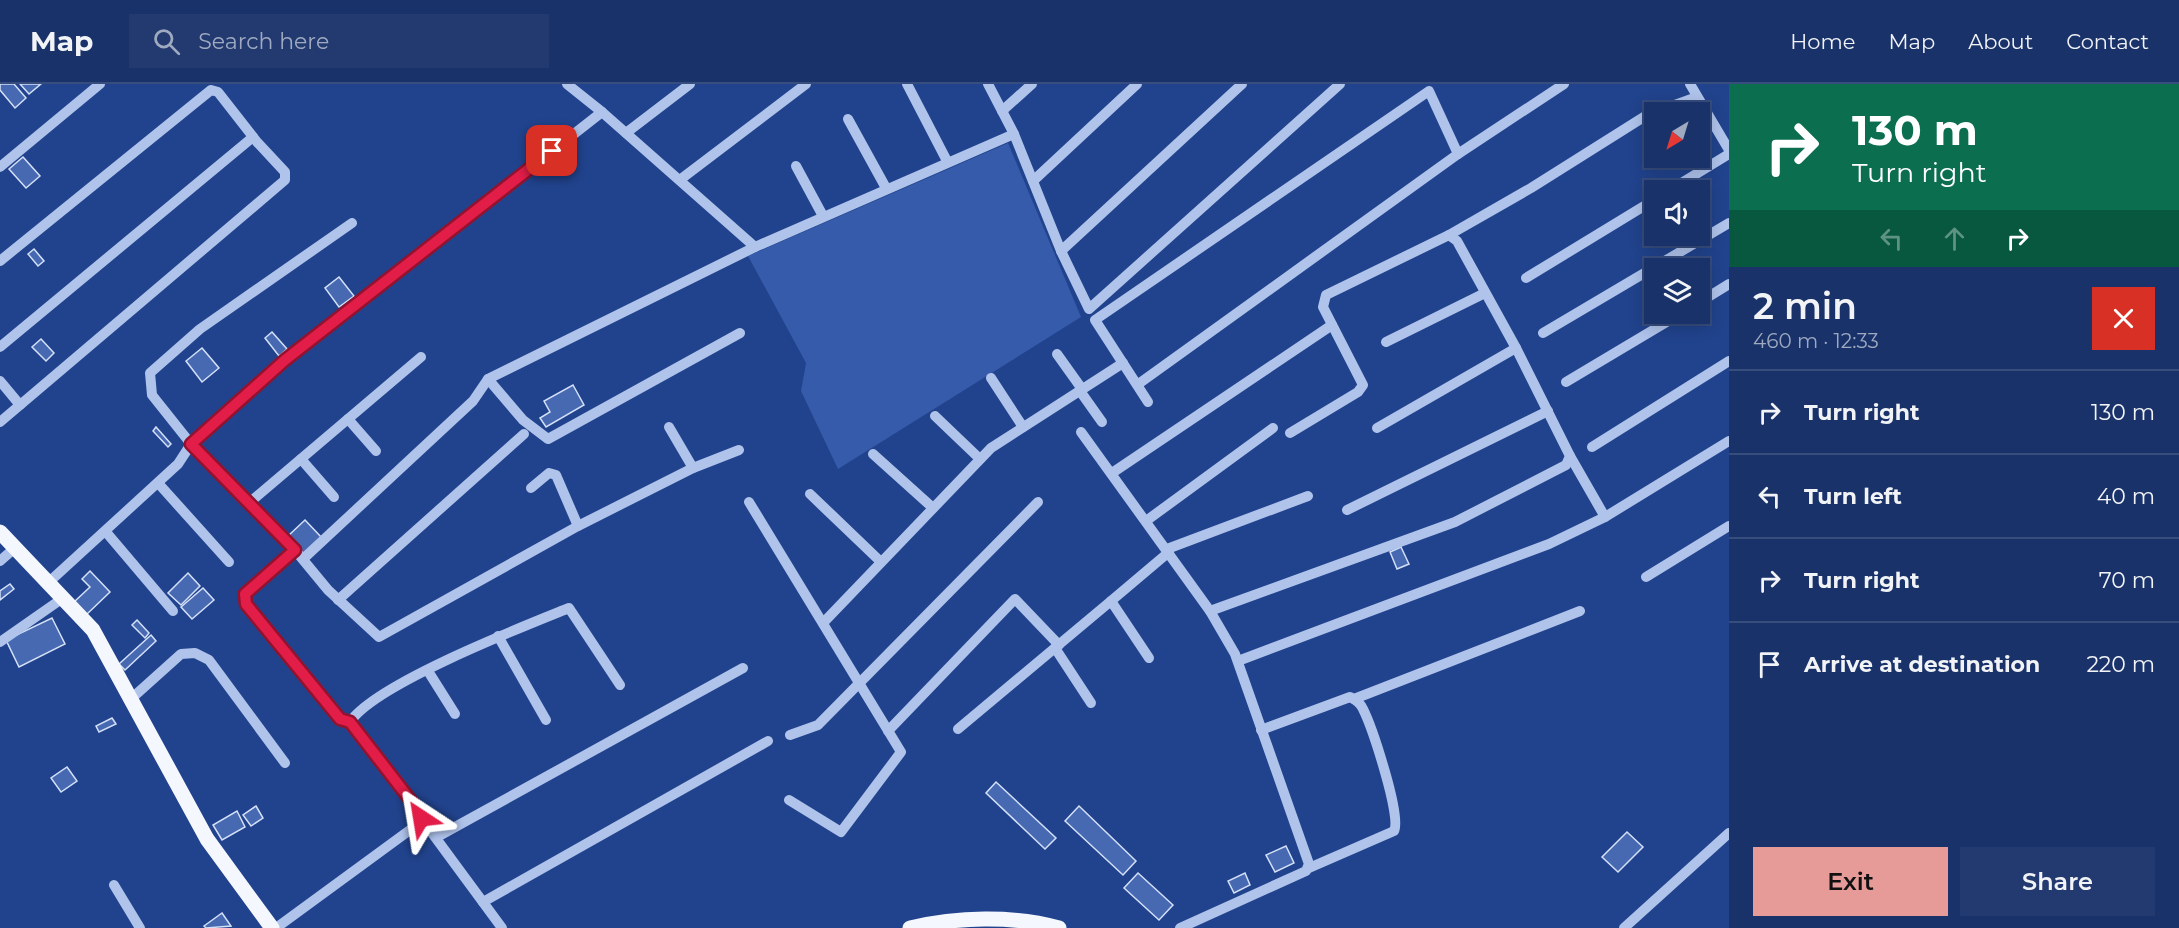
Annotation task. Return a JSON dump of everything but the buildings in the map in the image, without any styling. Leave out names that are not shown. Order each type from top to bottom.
[{"type":"main road","points":[[0,532],[93,630],[207,839],[272,928]]},
{"type":"main road","points":[[910,928],[933,922],[992,920],[1059,928]]},
{"type":"street","points":[[0,167],[100,84]]},
{"type":"street","points":[[626,133],[690,84]]},
{"type":"street","points":[[681,179],[806,84]]},
{"type":"street","points":[[908,84],[947,161]]},
{"type":"street","points":[[988,84],[1014,134],[1061,251],[1089,309],[1340,84]]},
{"type":"street","points":[[1002,111],[1032,84]]},
{"type":"street","points":[[1033,180],[1137,84]]},
{"type":"street","points":[[1061,251],[1242,84]]},
{"type":"street","points":[[1137,385],[1458,154],[1564,84]]},
{"type":"street","points":[[1686,180],[1729,152],[1690,84]]},
{"type":"street","points":[[574,86],[755,247]]},
{"type":"street","points":[[0,261],[202,95],[219,87],[253,137],[285,172],[285,180],[0,422]]},
{"type":"street","points":[[1148,402],[1095,320],[1429,91],[1458,154]]},
{"type":"street","points":[[1290,434],[1361,389],[1362,381],[1322,304],[1330,292],[1449,235],[1531,188],[1647,115],[1697,97]]},
{"type":"street","points":[[49,582],[178,464],[191,444],[285,360],[602,112]]},
{"type":"street","points":[[848,119],[886,188]]},
{"type":"street","points":[[303,559],[473,401],[488,379],[755,247],[947,161],[1014,134]]},
{"type":"street","points":[[0,347],[253,137]]},
{"type":"street","points":[[796,166],[823,216]]},
{"type":"street","points":[[1526,278],[1644,206]]},
{"type":"street","points":[[352,223],[200,329],[150,373],[152,395],[191,444],[295,550],[338,600],[374,634],[383,636],[578,526],[693,468],[739,450]]},
{"type":"street","points":[[1543,333],[1729,223]]},
{"type":"street","points":[[1449,235],[1457,241],[1516,348],[1570,456],[1605,517]]},
{"type":"street","points":[[1710,296],[1729,284]]},
{"type":"street","points":[[1386,342],[1485,292]]},
{"type":"street","points":[[1566,382],[1663,324]]},
{"type":"street","points":[[1112,473],[1251,377],[1332,325]]},
{"type":"street","points":[[488,379],[523,420],[548,439],[740,333]]},
{"type":"street","points":[[1377,428],[1516,348]]},
{"type":"street","points":[[1057,354],[1102,422]]},
{"type":"street","points":[[249,503],[421,357]]},
{"type":"street","points":[[823,623],[991,448],[1123,363]]},
{"type":"street","points":[[1592,447],[1728,364]]},
{"type":"street","points":[[990,378],[1023,427]]},
{"type":"street","points":[[0,381],[20,405]]},
{"type":"street","points":[[1347,510],[1548,411]]},
{"type":"street","points":[[935,416],[980,459]]},
{"type":"street","points":[[348,419],[376,451]]},
{"type":"street","points":[[669,427],[693,468]]},
{"type":"street","points":[[1146,521],[1273,428]]},
{"type":"street","points":[[1081,432],[1210,611],[1238,661],[1309,868]]},
{"type":"street","points":[[338,600],[524,434]]},
{"type":"street","points":[[1238,661],[1549,544],[1605,517],[1729,441]]},
{"type":"street","points":[[873,454],[933,508]]},
{"type":"street","points":[[1210,611],[1455,522],[1566,465],[1570,456]]},
{"type":"street","points":[[302,459],[334,497]]},
{"type":"street","points":[[531,488],[549,473],[556,475],[578,526]]},
{"type":"street","points":[[158,483],[229,562]]},
{"type":"street","points":[[810,494],[881,562]]},
{"type":"street","points":[[958,729],[1111,601],[1168,550],[1308,496]]},
{"type":"street","points":[[749,502],[901,752],[841,832],[789,800]]},
{"type":"street","points":[[790,735],[818,725],[1038,502]]},
{"type":"street","points":[[1646,577],[1729,526]]},
{"type":"street","points":[[106,532],[173,611]]},
{"type":"street","points":[[0,561],[16,547]]},
{"type":"street","points":[[295,550],[245,594],[246,604],[340,719],[350,722],[418,810],[421,818],[502,928]]},
{"type":"street","points":[[0,642],[63,598]]},
{"type":"street","points":[[888,731],[1015,599],[1057,647],[1091,703]]},
{"type":"street","points":[[1111,601],[1149,658]]},
{"type":"street","points":[[350,722],[393,687],[498,636],[568,608],[620,685]]},
{"type":"street","points":[[1354,699],[1580,611]]},
{"type":"street","points":[[498,636],[546,720]]},
{"type":"street","points":[[132,698],[181,654],[195,652],[209,660],[285,763]]},
{"type":"street","points":[[437,837],[743,668]]},
{"type":"street","points":[[428,671],[455,714]]},
{"type":"street","points":[[1180,928],[1309,868],[1390,834],[1397,826],[1383,762],[1363,708],[1354,699],[1345,697],[1261,730]]},
{"type":"street","points":[[483,902],[768,741]]},
{"type":"street","points":[[276,928],[414,827],[421,818]]},
{"type":"street","points":[[1624,928],[1729,832]]},
{"type":"street","points":[[114,885],[140,928]]},
{"type":"shaded area","points":[[1008,143],[1081,317],[838,469],[801,391],[806,363],[748,256]]},
{"type":"route","points":[[421,818],[418,810],[350,722],[340,719],[246,604],[245,594],[295,550],[191,444],[285,360],[552,151]]}]
